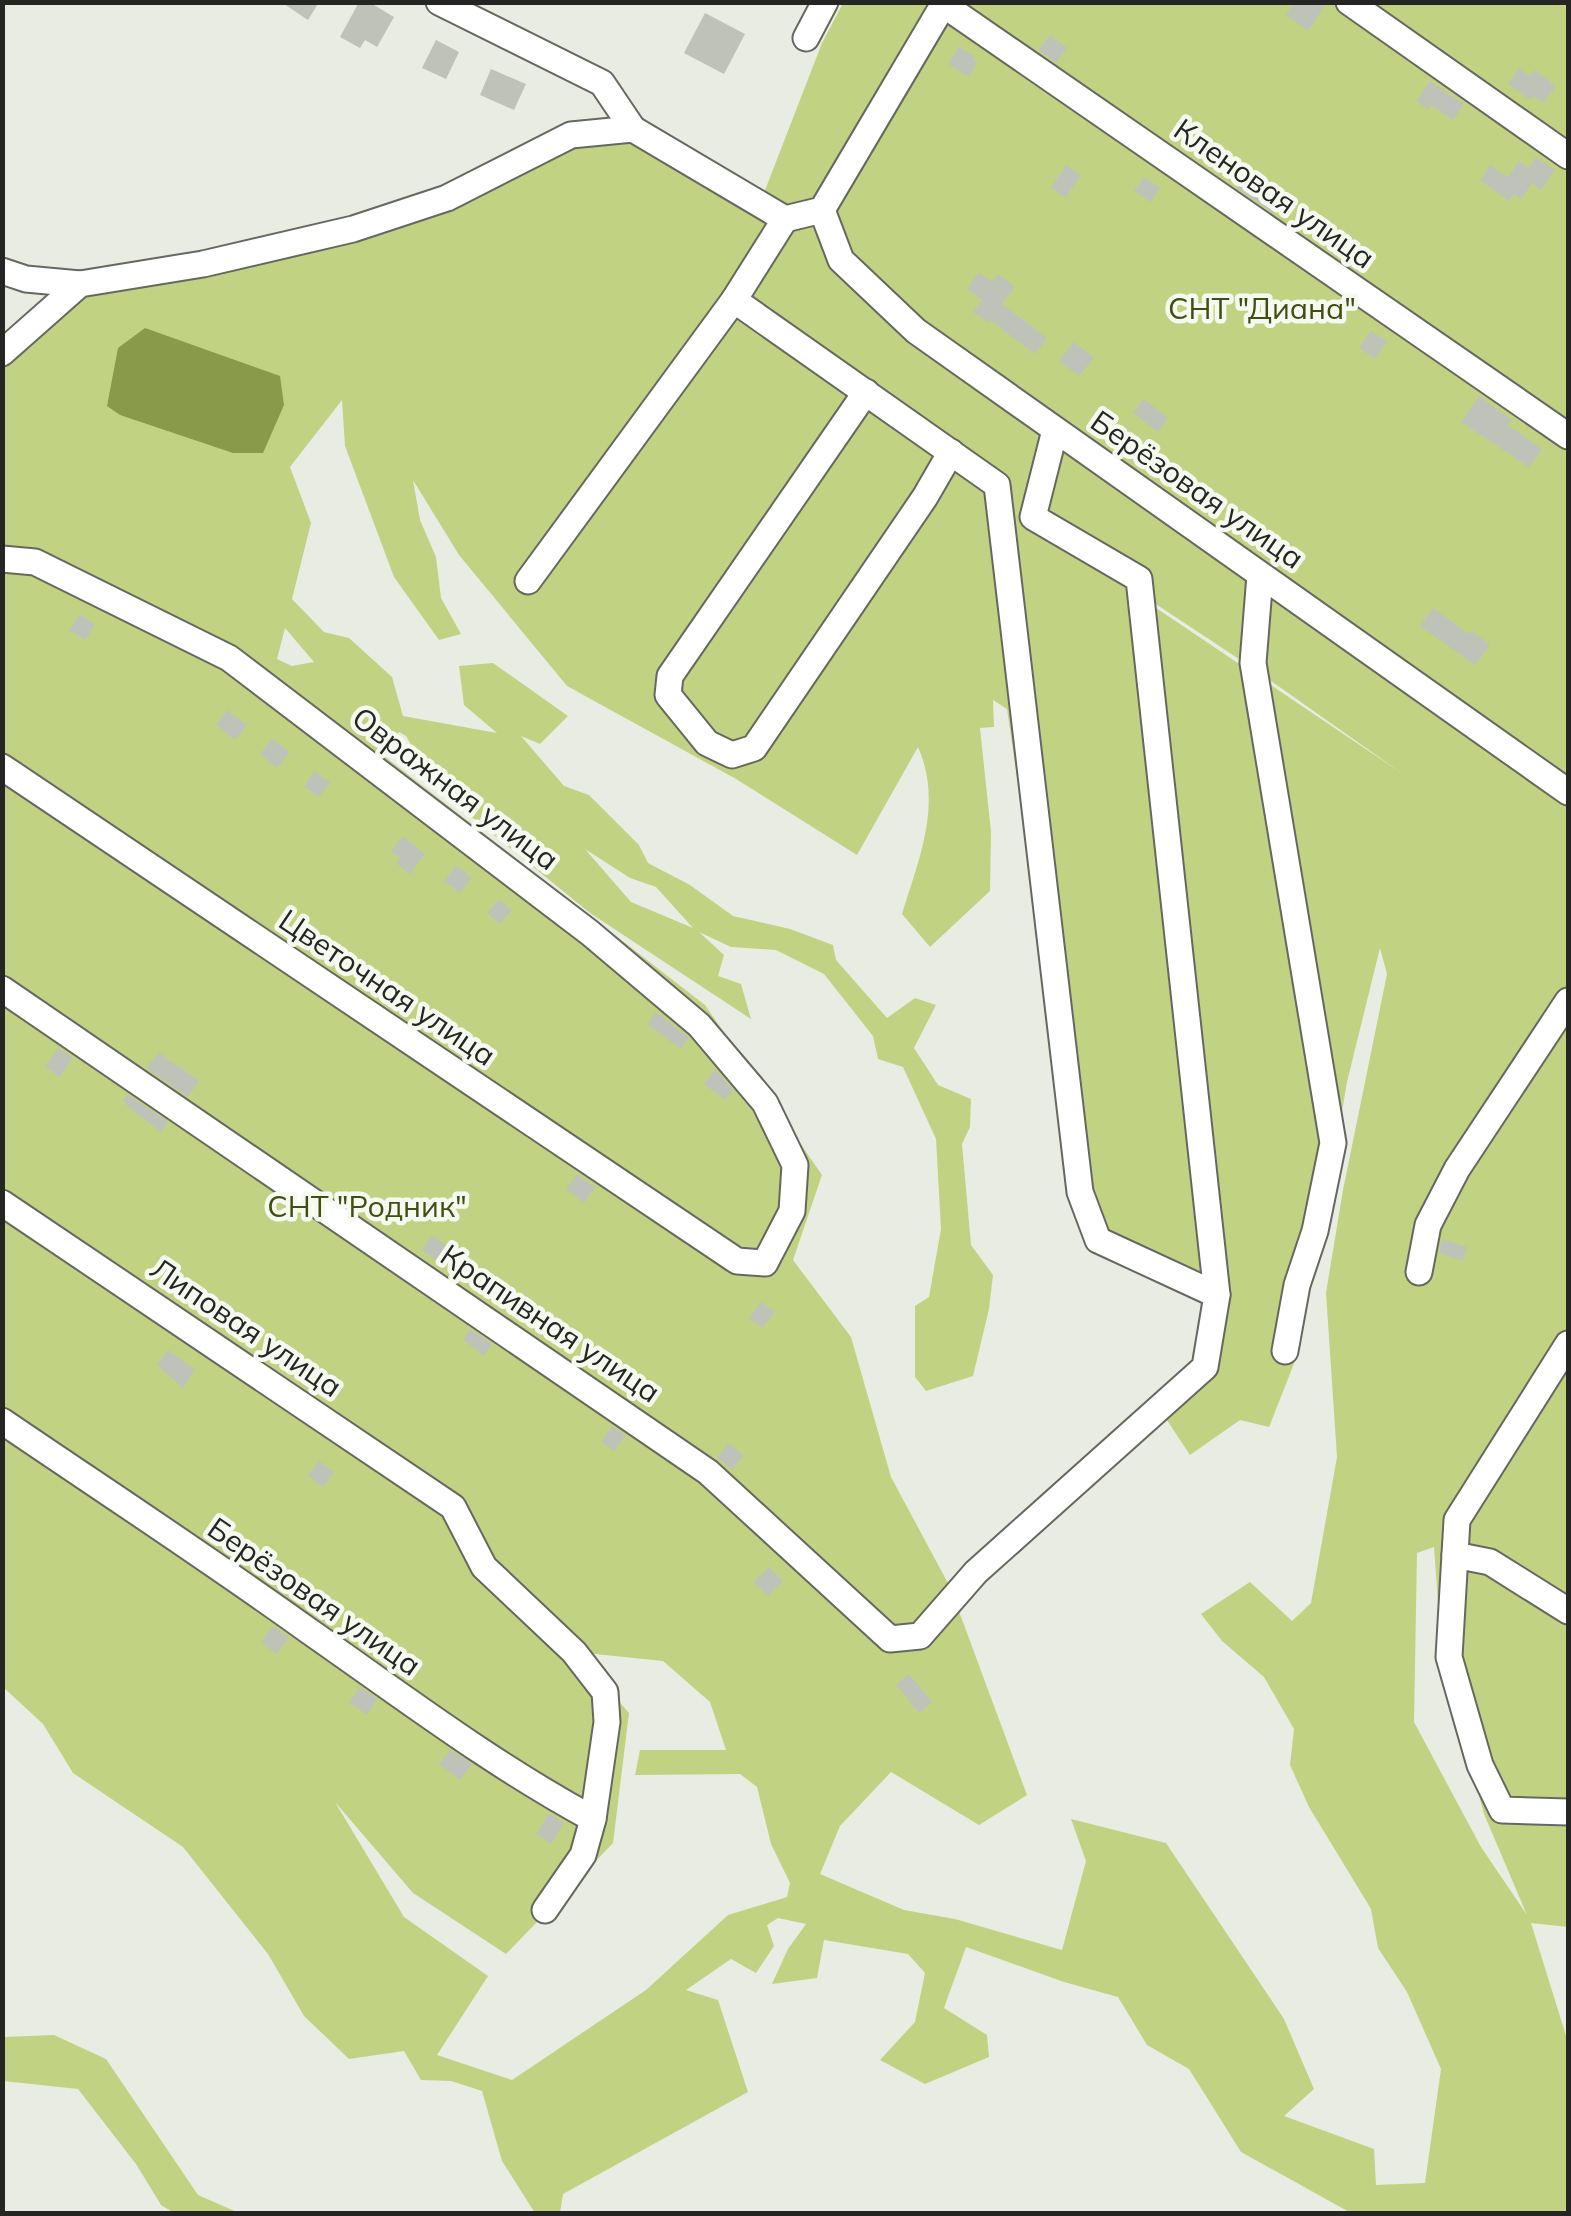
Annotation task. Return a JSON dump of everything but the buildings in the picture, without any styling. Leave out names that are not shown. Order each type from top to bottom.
[{"type":"street","points":[[439,2],[602,83],[633,129],[785,220]]},
{"type":"street","points":[[806,38],[825,2]]},
{"type":"street","points":[[1348,2],[1568,156]]},
{"type":"street","points":[[528,581],[734,300],[785,220],[822,210],[944,4]]},
{"type":"street","name":"Кленовая улица","points":[[944,4],[1568,436]]},
{"type":"street","points":[[2,271],[26,280],[80,284],[204,264],[353,228],[447,198],[571,135],[633,129]]},
{"type":"street","name":"Берёзовая улица","points":[[822,210],[842,260],[916,332],[1568,792]]},
{"type":"street","points":[[2,353],[80,284]]},
{"type":"street","points":[[734,300],[997,484],[1080,1192],[1098,1240],[1218,1295]]},
{"type":"street","points":[[866,392],[670,676],[668,695],[707,743],[732,755],[754,748],[926,497],[950,452]]},
{"type":"street","points":[[1055,430],[1033,516],[1139,579],[1218,1295]]},
{"type":"street","name":"Овражная улица","points":[[2,559],[36,562],[229,658],[590,933],[699,1025],[765,1103],[795,1164],[792,1211],[766,1264],[737,1261]]},
{"type":"street","points":[[1260,575],[1252,663],[1334,1143],[1316,1232],[1297,1285],[1285,1352]]},
{"type":"street","name":"Цветочная улица","points":[[2,767],[737,1261]]},
{"type":"street","name":"Крапивная улица","points":[[2,989],[708,1472],[890,1639],[920,1636],[976,1572],[1205,1367],[1218,1295]]},
{"type":"street","points":[[1419,1272],[1428,1225],[1457,1169],[1568,1001]]},
{"type":"street","name":"Липовая улица","points":[[2,1204],[453,1507],[484,1567],[574,1652],[605,1692],[607,1722],[593,1820]]},
{"type":"street","points":[[1568,1344],[1457,1520],[1449,1658],[1480,1765],[1502,1810],[1568,1812]]},
{"type":"street","name":"Берёзовая улица","points":[[2,1421],[308,1629],[446,1730],[519,1779],[593,1820]]},
{"type":"street","points":[[1455,1555],[1490,1562],[1568,1610]]},
{"type":"street","points":[[546,1910],[583,1854],[593,1820]]},
{"type":"green space","name":"СНТ \"Родник\"","points":[[843,3],[1568,3],[1568,1927],[1531,1923],[1568,2042],[1568,2213],[1351,2213],[1241,2152],[1189,2069],[1147,2045],[1118,1997],[966,1947],[944,2008],[987,2035],[989,2057],[925,2084],[880,2060],[915,2022],[925,1973],[908,1954],[824,1940],[817,1978],[772,1984],[788,1949],[806,1924],[778,1918],[767,1925],[774,1946],[756,1973],[731,1959],[686,1990],[718,2000],[748,2092],[563,2194],[560,2213],[535,2213],[502,2161],[482,2091],[451,2081],[421,2080],[404,2051],[349,2059],[304,2016],[268,1954],[183,1847],[73,1773],[43,1724],[3,1687],[3,337],[44,300],[380,216],[459,182],[522,146],[629,110],[762,198],[822,43]],"holes":[[[342,400],[345,446],[394,577],[439,640],[461,634],[441,598],[436,557],[420,520],[413,480],[459,555],[567,686],[736,779],[857,855],[918,747],[928,789],[926,831],[902,914],[930,947],[990,891],[991,832],[980,728],[994,727],[993,700],[1007,709],[1086,1241],[1204,1300],[1200,1353],[1155,1402],[1190,1455],[1240,1420],[1269,1427],[1297,1356],[1292,1304],[1332,1170],[1347,1082],[1380,948],[1387,974],[1326,1293],[1337,1457],[1311,1603],[1292,1621],[1250,1582],[1201,1614],[1222,1641],[1264,1677],[1294,1729],[1290,1765],[1309,1807],[1371,1909],[1378,1948],[1407,1992],[1441,2069],[1425,2183],[1376,2185],[1374,2149],[1284,2116],[1314,2089],[1284,2019],[1166,1843],[1071,1819],[1086,1861],[1062,1950],[955,1919],[904,1910],[820,1874],[840,1826],[891,1772],[979,1825],[1027,1795],[950,1587],[891,1477],[851,1337],[793,1260],[822,1175],[705,1005],[380,753],[399,732],[406,736],[436,788],[590,913],[751,1019],[741,984],[718,976],[724,955],[699,932],[731,947],[776,950],[824,974],[873,1036],[878,1059],[903,1067],[936,1139],[941,1229],[929,1297],[915,1306],[915,1377],[926,1391],[973,1376],[993,1275],[971,1245],[962,1144],[970,1127],[971,1099],[938,1085],[914,1048],[936,1005],[915,998],[887,1018],[836,960],[833,945],[790,929],[733,916],[690,885],[648,863],[639,845],[589,795],[564,786],[521,736],[540,744],[568,716],[493,663],[459,666],[464,705],[497,733],[403,716],[392,677],[349,638],[324,632],[292,599],[311,523],[290,467]],[[1065,544],[1257,671],[1400,772],[1064,546]],[[285,628],[314,662],[292,666],[277,659]],[[585,849],[630,878],[656,887],[693,928],[631,902]],[[1434,1547],[1442,1657],[1484,1814],[1527,1915],[1481,1847],[1414,1722],[1417,1553]],[[576,1652],[663,1661],[710,1702],[726,1750],[640,1750],[635,1775],[740,1774],[757,1787],[771,1844],[790,1883],[787,1897],[728,1915],[646,1990],[512,2080],[437,2055],[488,1976],[404,1917],[335,1802],[413,1893],[506,1954],[613,1843],[629,1713]]]},
{"type":"green space","points":[[54,2035],[106,2059],[198,2195],[239,2213],[174,2213],[161,2205],[136,2164],[78,2089],[3,2081],[3,2037]]},
{"type":"shaded area","points":[[145,328],[280,376],[284,405],[263,453],[233,453],[120,415],[107,406],[118,348]]},
{"type":"park label","name":"СНТ \"Диана\"","points":[[1262,309]]}]
